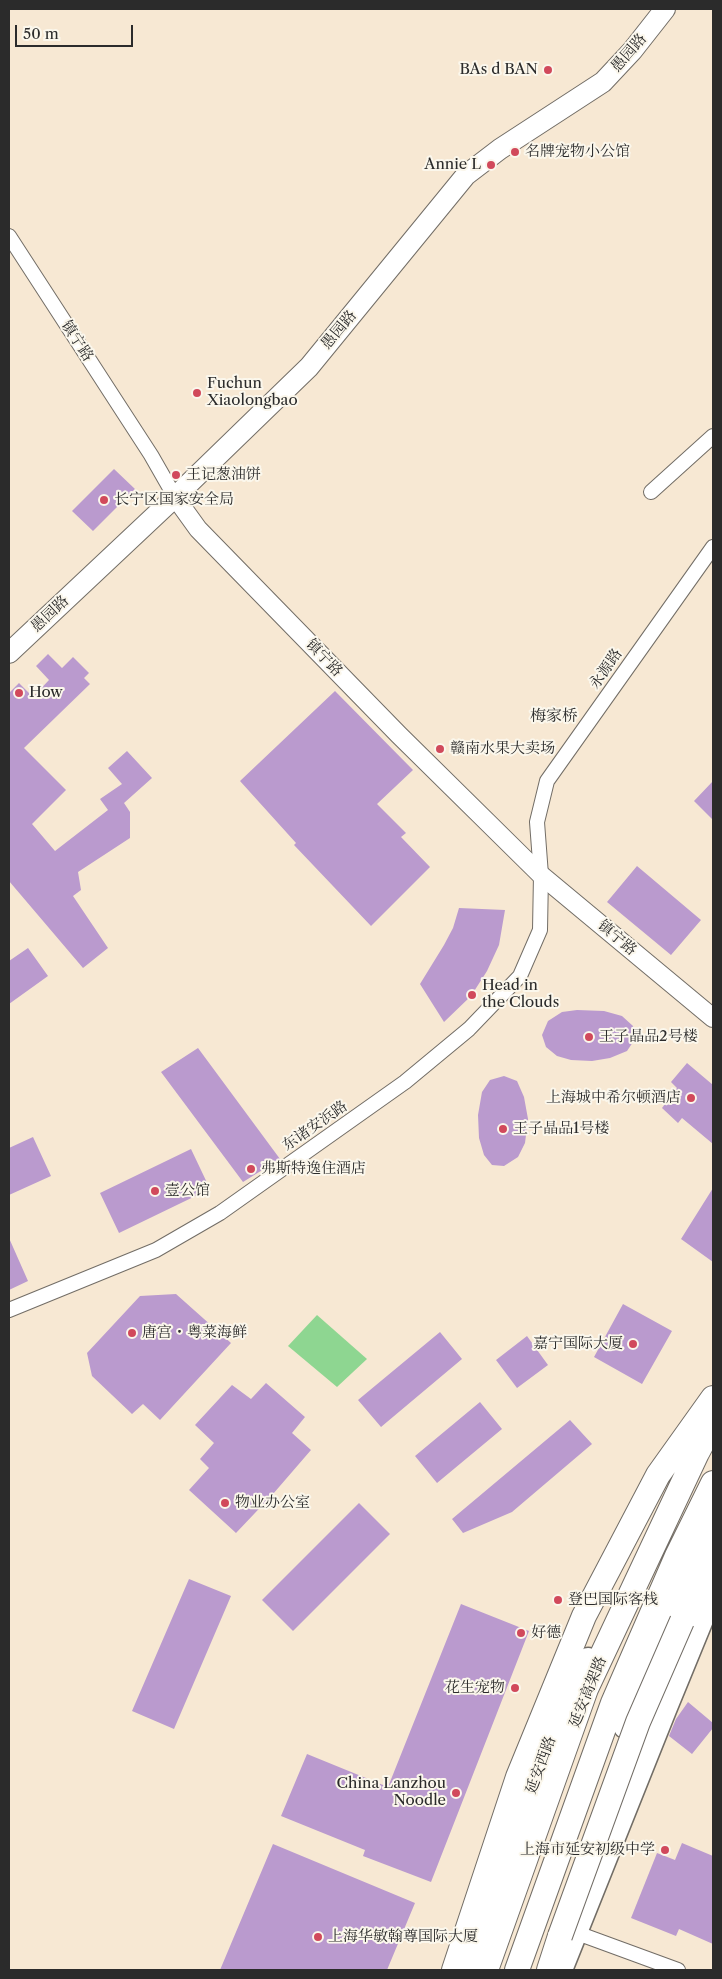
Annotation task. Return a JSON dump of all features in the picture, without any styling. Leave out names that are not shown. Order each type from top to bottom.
[{"type":"highway","points":[[454,1970],[518,1777],[584,1616],[658,1475],[713,1398]]},
{"type":"highway","name":"延安高架路","points":[[486,1970],[586,1689],[697,1453],[713,1423]]},
{"type":"highway","name":"延安高架路","points":[[517,1970],[613,1703],[677,1556],[713,1483]]},
{"type":"highway","points":[[549,1970],[568,1934],[638,1722],[713,1551]]},
{"type":"main road","name":"愚园路","points":[[9,653],[175,497],[309,367],[466,175],[495,153],[603,82],[632,51],[665,9]]},
{"type":"main road","name":"延安西路","points":[[467,1970],[557,1721],[713,1407]]},
{"type":"main road","points":[[538,1970],[669,1603],[712,1519]]},
{"type":"main road","points":[[561,1970],[568,1934],[713,1593]]},
{"type":"main road","points":[[656,1642],[688,1654]]},
{"type":"street","name":"镇宁路","points":[[9,236],[151,455],[175,497],[198,529],[399,736],[541,875],[713,1018]]},
{"type":"street","points":[[651,492],[713,436]]},
{"type":"street","name":"永源路","points":[[541,875],[536,822],[547,781],[713,547]]},
{"type":"street","name":"东诸安浜路","points":[[9,1310],[156,1250],[220,1213],[405,1082],[469,1029],[520,976],[540,930],[541,875]]},
{"type":"street","points":[[568,1934],[678,1970]]},
{"type":"green space","points":[[317,1315],[367,1359],[337,1387],[288,1346]]},
{"type":"building","name":"长宁区国家安全局","points":[[114,469],[135,489],[93,531],[72,511]]},
{"type":"building","points":[[48,654],[62,668],[73,657],[89,673],[84,678],[90,684],[24,748],[66,790],[32,824],[55,851],[108,810],[100,799],[122,784],[108,768],[127,751],[152,778],[124,803],[130,812],[130,838],[78,872],[81,890],[73,896],[108,948],[83,968],[9,881],[9,693],[19,683],[33,697],[49,680],[36,666]]},
{"type":"building","points":[[335,691],[413,770],[377,804],[406,833],[401,837],[430,867],[371,926],[294,845],[296,843],[240,781]]},
{"type":"building","points":[[713,781],[713,820],[694,801]]},
{"type":"building","points":[[637,866],[701,920],[671,955],[607,902]]},
{"type":"building","points":[[459,908],[505,910],[499,945],[487,971],[471,996],[444,1022],[420,984],[453,928]]},
{"type":"building","points":[[28,948],[48,976],[9,1004],[9,961]]},
{"type":"building","name":"王子晶品2号楼","points":[[577,1010],[604,1011],[622,1016],[633,1026],[635,1039],[627,1051],[610,1058],[592,1061],[571,1060],[557,1056],[546,1047],[542,1035],[548,1021],[562,1012]]},
{"type":"building","points":[[198,1048],[280,1159],[243,1182],[161,1072]]},
{"type":"building","name":"上海城中希尔顿酒店","points":[[687,1063],[713,1085],[713,1144],[682,1118],[678,1123],[662,1108],[677,1088],[671,1082]]},
{"type":"building","name":"王子晶品1号楼","points":[[504,1076],[517,1081],[524,1097],[528,1119],[525,1143],[518,1157],[504,1166],[492,1165],[484,1155],[479,1138],[478,1115],[482,1092],[490,1080]]},
{"type":"building","points":[[33,1137],[51,1176],[9,1195],[9,1148]]},
{"type":"building","name":"壹公馆","points":[[191,1149],[210,1189],[119,1233],[100,1193]]},
{"type":"building","points":[[713,1188],[713,1262],[681,1239]]},
{"type":"building","points":[[9,1238],[28,1281],[9,1290]]},
{"type":"building","points":[[176,1294],[231,1343],[160,1420],[143,1404],[132,1414],[92,1376],[87,1353],[140,1296]]},
{"type":"building","name":"嘉宁国际大厦","points":[[623,1304],[672,1331],[642,1384],[594,1357]]},
{"type":"building","points":[[440,1332],[462,1359],[381,1427],[358,1400]]},
{"type":"building","points":[[527,1336],[548,1365],[517,1388],[496,1360]]},
{"type":"building","points":[[266,1383],[305,1417],[292,1433],[311,1450],[236,1533],[189,1490],[209,1468],[200,1459],[214,1443],[195,1425],[232,1385],[251,1399]]},
{"type":"building","points":[[480,1402],[502,1429],[437,1483],[415,1456]]},
{"type":"building","points":[[570,1420],[592,1444],[512,1512],[463,1533],[452,1519]]},
{"type":"building","points":[[359,1503],[390,1534],[293,1631],[262,1600]]},
{"type":"building","points":[[189,1579],[231,1596],[174,1729],[132,1711]]},
{"type":"building","points":[[461,1604],[529,1631],[431,1882],[363,1856],[365,1850],[281,1816],[307,1754],[388,1787]]},
{"type":"building","points":[[688,1702],[713,1723],[713,1728],[692,1754],[669,1736],[676,1719]]},
{"type":"building","points":[[682,1843],[713,1856],[713,1944],[679,1929],[676,1936],[631,1918],[657,1853],[675,1860]]},
{"type":"building","name":"上海华敏翰尊国际大厦","points":[[273,1844],[415,1903],[387,1970],[220,1970]]},
{"type":"place","name":"BAs d BAN","points":[[548,70]]},
{"type":"place","name":"名牌宠物小公馆","points":[[515,152]]},
{"type":"place","name":"Annie L","points":[[491,165]]},
{"type":"place","name":"Fuchun Xiaolongbao","points":[[197,393]]},
{"type":"place","name":"王记葱油饼","points":[[176,475]]},
{"type":"place","name":"长宁区国家安全局","points":[[104,500]]},
{"type":"place","name":"How","points":[[19,693]]},
{"type":"place","name":"赣南水果大卖场","points":[[440,749]]},
{"type":"place","name":"Head in the Clouds","points":[[472,995]]},
{"type":"place","name":"王子晶品2号楼","points":[[589,1037]]},
{"type":"place","name":"上海城中希尔顿酒店","points":[[691,1098]]},
{"type":"place","name":"王子晶品1号楼","points":[[503,1129]]},
{"type":"place","name":"弗斯特逸住酒店","points":[[251,1169]]},
{"type":"place","name":"壹公馆","points":[[155,1191]]},
{"type":"place","name":"唐宫・粤菜海鲜","points":[[132,1333]]},
{"type":"place","name":"嘉宁国际大厦","points":[[633,1344]]},
{"type":"place","name":"物业办公室","points":[[225,1503]]},
{"type":"place","name":"登巴国际客栈","points":[[558,1600]]},
{"type":"place","name":"好德","points":[[521,1633]]},
{"type":"place","name":"花生宠物","points":[[515,1688]]},
{"type":"place","name":"China Lanzhou Noodle","points":[[456,1793]]},
{"type":"place","name":"上海市延安初级中学","points":[[665,1850]]},
{"type":"place","name":"上海华敏翰尊国际大厦","points":[[318,1937]]},
{"type":"district","name":"梅家桥","points":[[554,716]]}]
